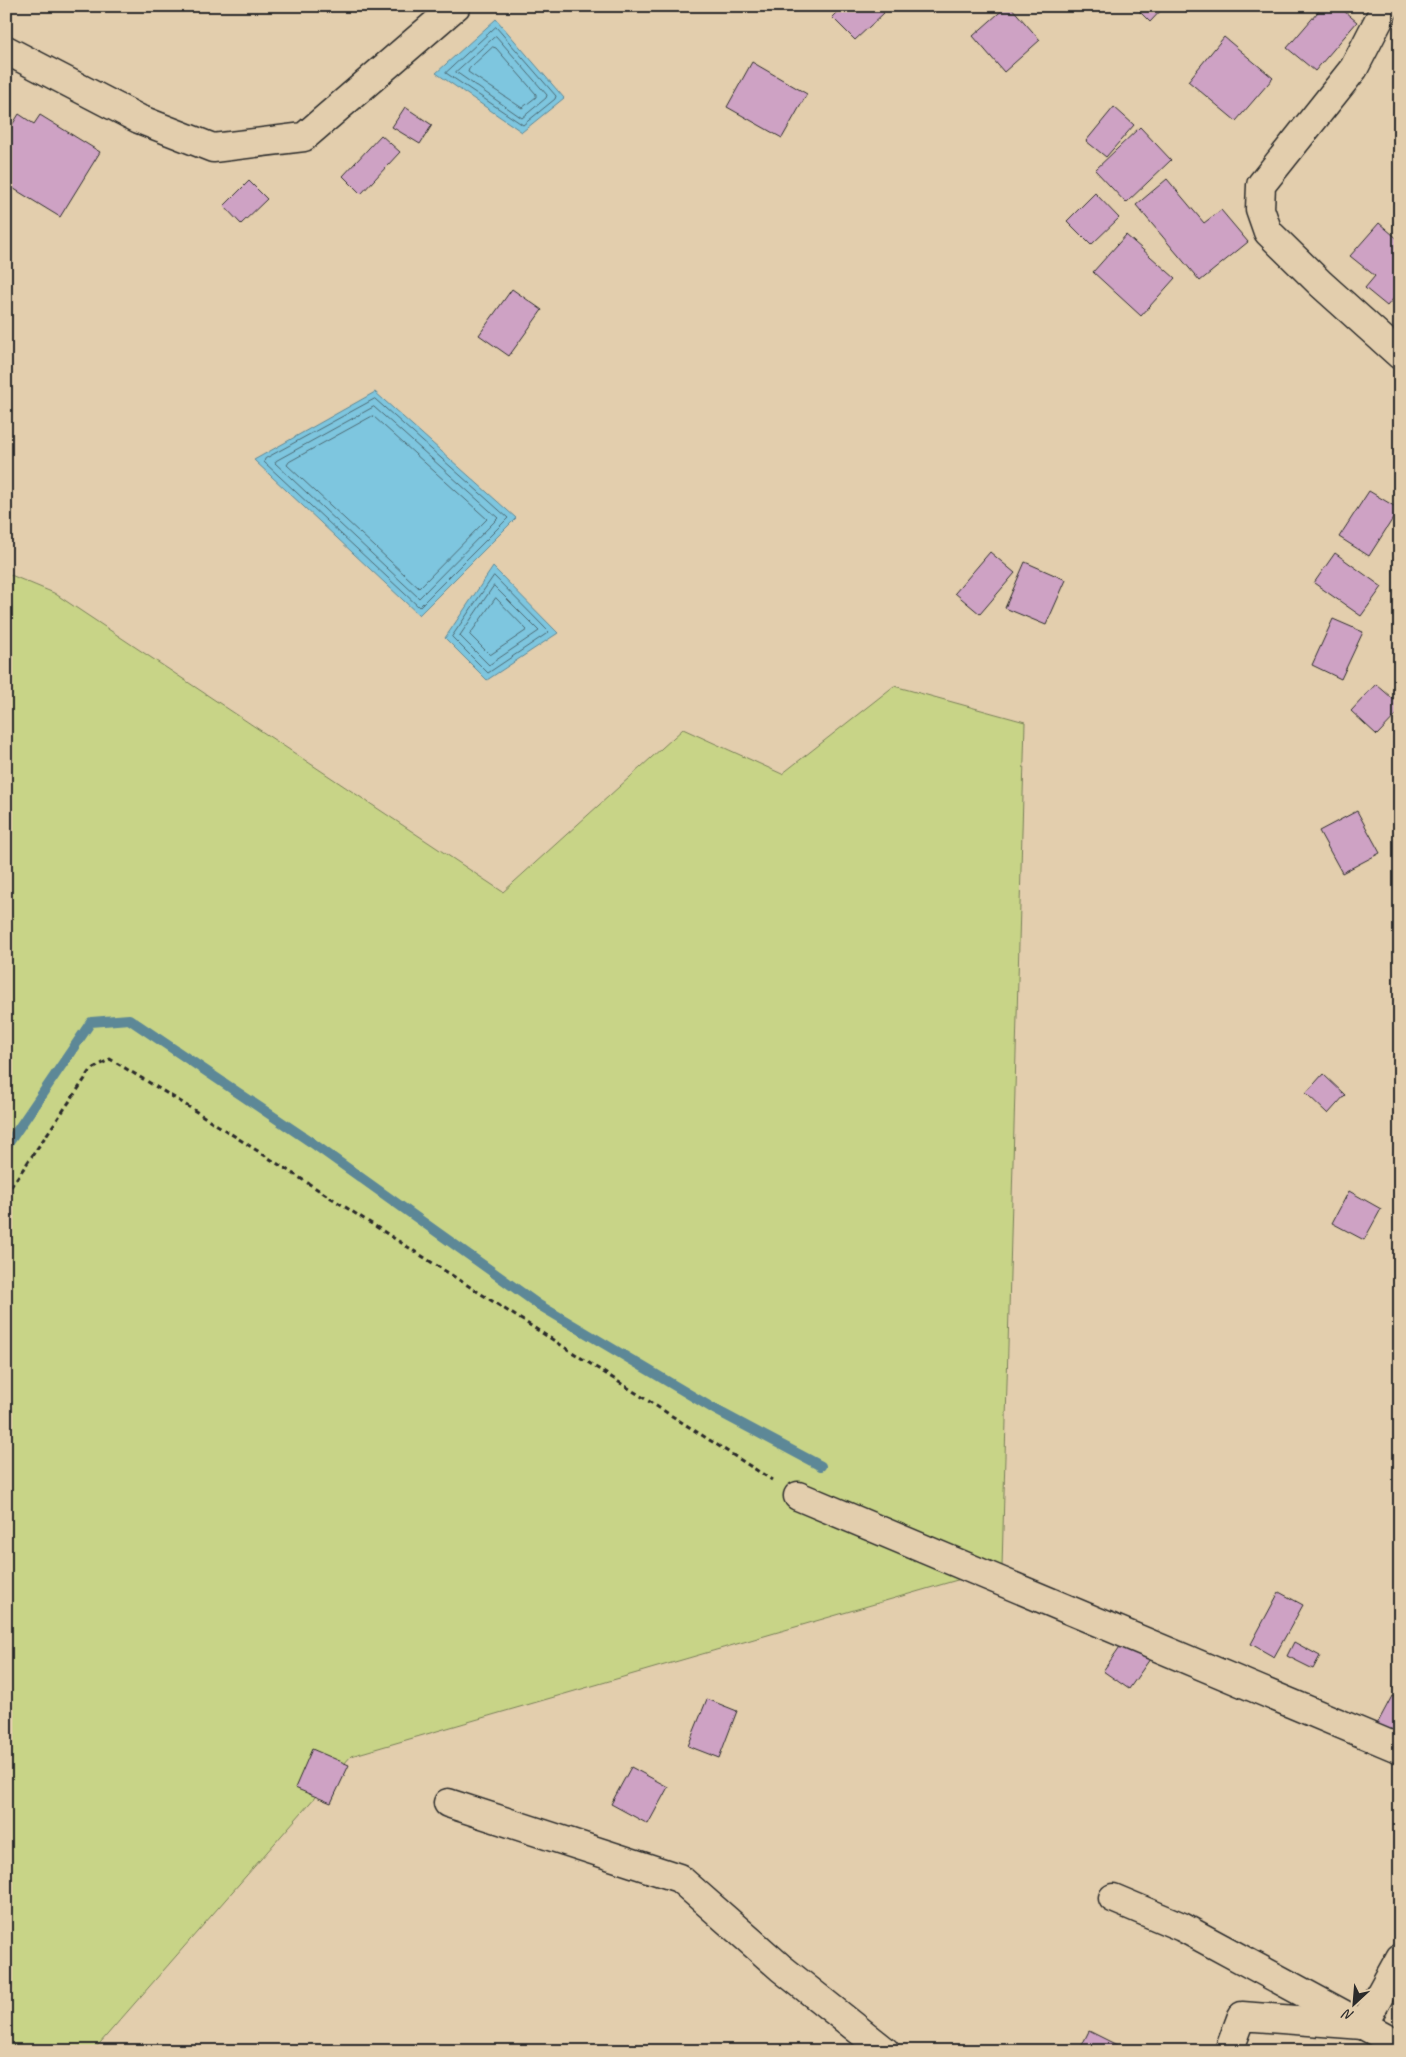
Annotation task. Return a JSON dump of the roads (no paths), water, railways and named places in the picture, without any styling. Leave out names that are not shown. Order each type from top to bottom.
[{"type":"street","points":[[6,50],[139,120],[213,148],[304,137],[456,6]]},
{"type":"street","points":[[1386,6],[1354,68],[1261,185],[1260,208],[1268,232],[1321,284],[1400,355]]},
{"type":"street","points":[[798,1496],[1062,1605],[1400,1749]]},
{"type":"street","points":[[448,1803],[679,1878],[782,1968],[885,2051]]},
{"type":"street","points":[[1113,1898],[1182,1927],[1400,2045]]},
{"type":"street","points":[[1363,2025],[1400,1958]]},
{"type":"street","points":[[1229,2051],[1242,2016],[1363,2025]]},
{"type":"water","points":[[496,19],[564,98],[522,132],[436,73]]},
{"type":"water","points":[[375,392],[516,518],[419,615],[254,460]]},
{"type":"water","points":[[493,567],[558,633],[487,680],[445,638]]},
{"type":"waterway","points":[[6,1147],[91,1022],[129,1019],[311,1142],[539,1305],[714,1409],[821,1466]]}]
